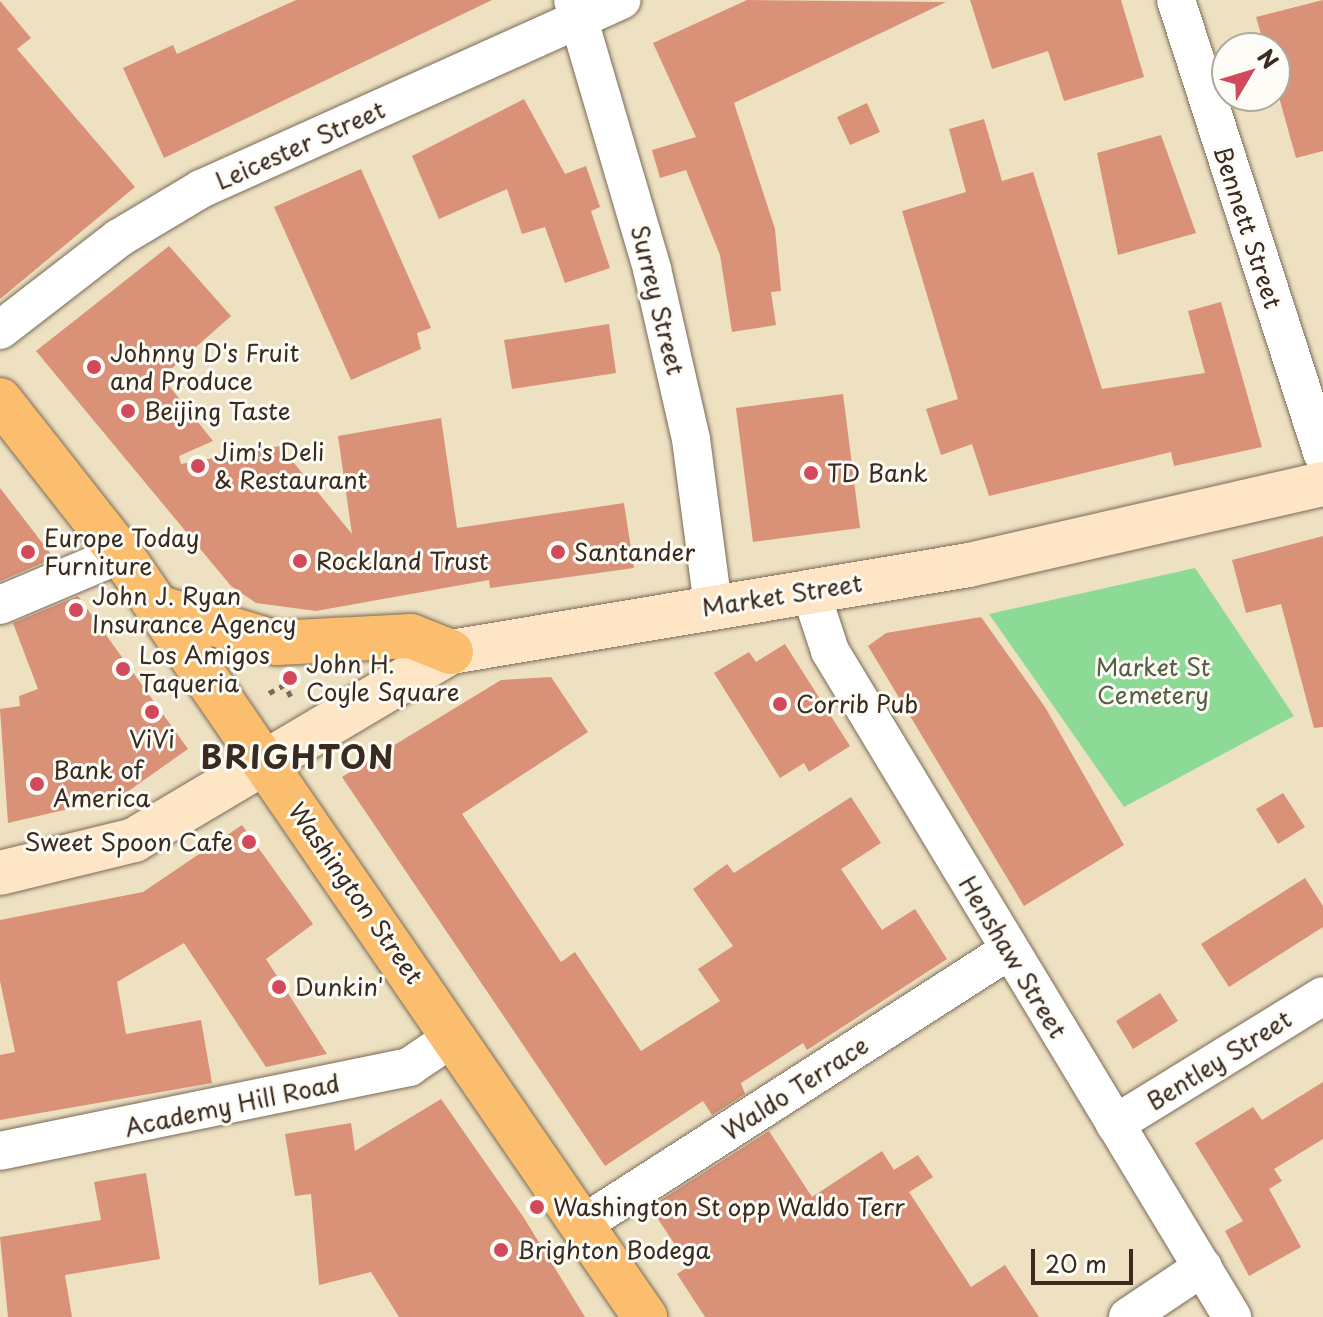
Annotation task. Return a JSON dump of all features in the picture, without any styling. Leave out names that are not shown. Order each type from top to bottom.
[{"type":"main road","name":"Washington Street","points":[[6,418],[121,554],[455,1036],[645,1317]]},
{"type":"main road","name":"Market Street","points":[[0,873],[127,844],[264,760],[451,652],[969,565],[1323,484]]},
{"type":"main road","points":[[157,607],[277,643],[411,636],[451,652]]},
{"type":"street","name":"Leicester Street","points":[[0,330],[119,238],[201,189],[576,10],[622,0]]},
{"type":"street","name":"Bennett Street","points":[[1176,0],[1323,454]]},
{"type":"street","name":"Surrey Street","points":[[576,10],[683,403],[713,606]]},
{"type":"street","points":[[0,605],[121,554]]},
{"type":"street","name":"Henshaw Street","points":[[810,590],[830,651],[1008,951],[1232,1317]]},
{"type":"street","name":"Waldo Terrace","points":[[583,1224],[1008,951]]},
{"type":"street","name":"Bentley Street","points":[[1115,1124],[1323,996]]},
{"type":"street","name":"Academy Hill Road","points":[[0,1151],[409,1067],[455,1036]]},
{"type":"street","points":[[1128,1317],[1203,1267]]},
{"type":"path","points":[[269,693],[284,685]]},
{"type":"green space","name":"Market St Cemetery","points":[[1195,568],[1294,716],[1124,807],[989,614]]},
{"type":"building","points":[[296,0],[492,0],[164,158],[123,68],[173,45],[177,54]]},
{"type":"building","points":[[747,0],[946,2],[734,103],[775,229],[781,291],[771,292],[776,325],[732,332],[720,255],[686,170],[660,178],[652,150],[696,137],[653,43]]},
{"type":"building","points":[[970,0],[1121,0],[1144,77],[1064,101],[1048,51],[992,69]]},
{"type":"building","points":[[1323,0],[1323,151],[1296,158],[1283,112],[1291,112],[1291,32],[1260,32],[1256,17]]},
{"type":"building","points":[[0,1],[31,38],[17,49],[135,187],[0,299]]},
{"type":"building","points":[[524,99],[565,174],[586,166],[600,207],[591,211],[610,268],[565,283],[545,227],[522,234],[507,189],[439,219],[412,156]]},
{"type":"building","points":[[867,103],[880,132],[850,145],[837,117]]},
{"type":"building","points":[[984,119],[1002,181],[1033,172],[1102,389],[1205,373],[1188,311],[1221,302],[1262,447],[1174,466],[1171,452],[989,496],[972,444],[941,455],[926,409],[958,399],[902,211],[966,192],[949,129]]},
{"type":"building","points":[[1161,135],[1196,233],[1118,255],[1097,153]]},
{"type":"building","points":[[361,169],[431,328],[417,333],[421,349],[351,380],[274,207]]},
{"type":"building","points":[[169,246],[231,316],[162,377],[213,441],[179,456],[181,464],[280,446],[352,534],[338,436],[441,418],[457,528],[624,503],[634,568],[490,588],[489,580],[316,611],[256,603],[231,586],[36,351]]},
{"type":"building","points":[[609,324],[616,373],[512,389],[504,340]]},
{"type":"building","points":[[843,394],[860,528],[753,542],[736,408]]},
{"type":"building","points":[[0,488],[54,558],[0,581]]},
{"type":"building","points":[[1323,536],[1323,727],[1314,728],[1281,604],[1246,613],[1232,560]]},
{"type":"building","points":[[78,596],[188,749],[120,797],[8,823],[0,709],[20,706],[19,696],[38,689],[13,623]]},
{"type":"building","points":[[981,617],[1045,707],[1124,845],[1024,906],[868,646],[886,633]]},
{"type":"building","points":[[785,644],[850,746],[809,772],[804,763],[780,778],[714,673],[749,652],[756,662]]},
{"type":"building","points":[[551,677],[588,732],[462,814],[561,962],[575,952],[641,1051],[720,1001],[698,969],[733,946],[693,889],[727,864],[734,873],[851,797],[881,843],[841,869],[882,930],[915,909],[947,959],[807,1050],[803,1043],[741,1083],[745,1094],[712,1115],[703,1101],[605,1166],[342,777],[501,680]]},
{"type":"building","points":[[1283,793],[1305,827],[1278,844],[1256,809]]},
{"type":"building","points":[[242,825],[313,924],[266,959],[327,1054],[266,1067],[184,943],[117,982],[126,1034],[201,1020],[212,1083],[0,1120],[0,1055],[15,1052],[0,981],[0,920],[143,892]]},
{"type":"building","points":[[1305,878],[1323,906],[1323,927],[1229,987],[1201,944]]},
{"type":"building","points":[[1160,993],[1178,1021],[1133,1049],[1116,1021]]},
{"type":"building","points":[[1323,1082],[1323,1139],[1274,1169],[1282,1181],[1269,1189],[1301,1247],[1249,1276],[1225,1231],[1243,1221],[1195,1143],[1253,1107],[1262,1120]]},
{"type":"building","points":[[441,1099],[524,1218],[585,1317],[399,1317],[371,1272],[319,1285],[311,1194],[295,1196],[285,1134],[351,1123],[355,1151]]},
{"type":"building","points":[[769,1131],[812,1197],[882,1151],[894,1170],[918,1155],[933,1177],[909,1192],[971,1287],[1005,1265],[1039,1317],[705,1317],[677,1274],[689,1266],[650,1207]]},
{"type":"building","points":[[146,1173],[160,1259],[65,1275],[72,1317],[8,1317],[0,1237],[101,1220],[94,1182]]},
{"type":"place","name":"Johnny D's Fruit and Produce","points":[[94,367]]},
{"type":"place","name":"Beijing Taste","points":[[128,411]]},
{"type":"place","name":"Jim's Deli & Restaurant","points":[[198,466]]},
{"type":"place","name":"TD Bank","points":[[811,473]]},
{"type":"place","name":"Europe Today Furniture","points":[[28,552]]},
{"type":"place","name":"Santander","points":[[558,552]]},
{"type":"place","name":"Rockland Trust","points":[[300,561]]},
{"type":"place","name":"John J. Ryan Insurance Agency","points":[[76,610]]},
{"type":"place","name":"Los Amigos Taqueria","points":[[123,669]]},
{"type":"place","name":"John H. Coyle Square","points":[[290,678]]},
{"type":"place","name":"Corrib Pub","points":[[780,704]]},
{"type":"place","name":"ViVi","points":[[152,712]]},
{"type":"place","name":"Bank of America","points":[[37,784]]},
{"type":"place","name":"Sweet Spoon Cafe","points":[[249,842]]},
{"type":"place","name":"Dunkin'","points":[[279,987]]},
{"type":"place","name":"Washington St opp Waldo Terr","points":[[537,1207]]},
{"type":"place","name":"Brighton Bodega","points":[[501,1250]]},
{"type":"district","name":"BRIGHTON","points":[[298,756]]}]
